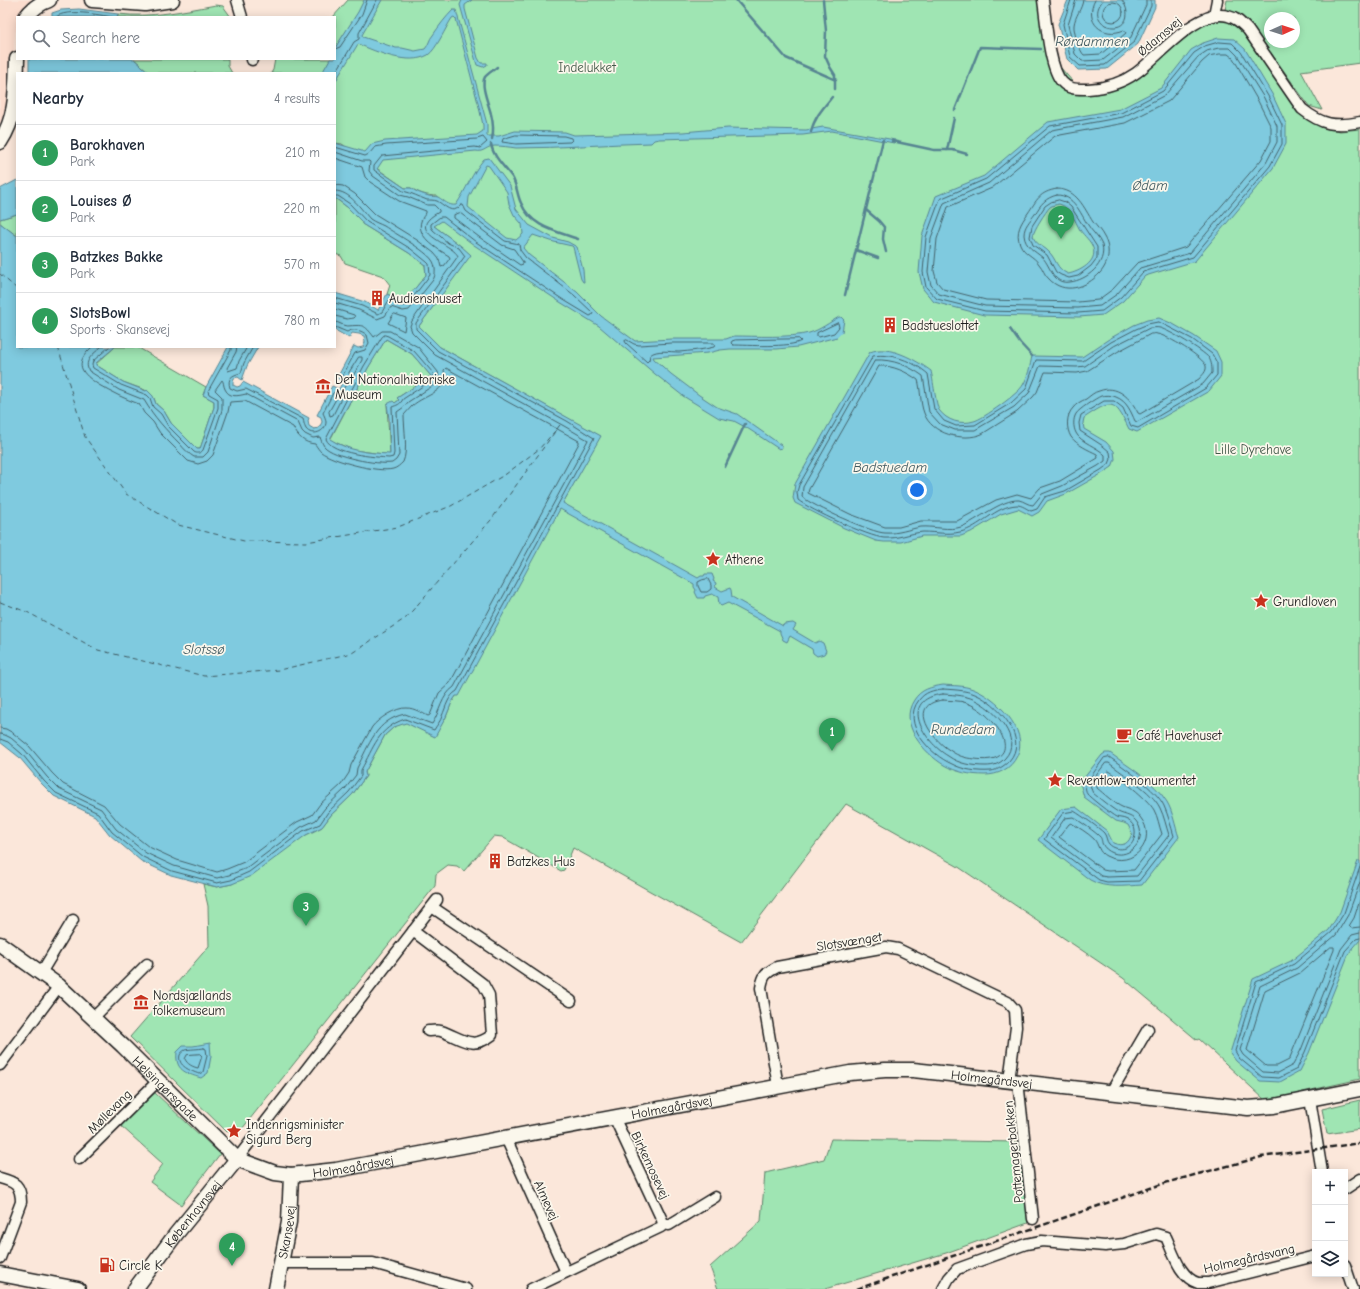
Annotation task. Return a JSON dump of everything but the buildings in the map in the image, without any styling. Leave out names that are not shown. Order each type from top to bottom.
[{"type":"street","points":[[27,16],[29,12],[49,0]]},
{"type":"street","points":[[92,0],[144,4],[172,0]]},
{"type":"street","points":[[237,0],[242,16]]},
{"type":"street","name":"Ødamsvej","points":[[1043,0],[1052,58],[1056,71],[1062,82],[1074,90],[1100,88],[1118,82],[1136,73],[1196,22],[1214,15]]},
{"type":"street","points":[[1217,0],[1214,15],[1228,16],[1238,20],[1248,30],[1302,109],[1313,118],[1324,123],[1339,125],[1360,122]]},
{"type":"street","points":[[17,60],[17,72]]},
{"type":"street","points":[[0,142],[7,133],[12,119],[16,95]]},
{"type":"street","points":[[237,1158],[434,904],[571,1001]]},
{"type":"street","points":[[41,973],[73,920]]},
{"type":"street","points":[[414,931],[483,984],[489,995],[492,1035],[483,1041],[466,1042],[440,1030],[428,1031]]},
{"type":"street","name":"Helsingørsgade","points":[[0,944],[59,986],[94,1017],[237,1158]]},
{"type":"street","name":"Slotsvænget","points":[[778,1086],[762,988],[762,978],[777,967],[886,947],[898,949],[1008,1002],[1015,1010],[1016,1027],[1014,1081]]},
{"type":"street","points":[[94,1017],[147,964]]},
{"type":"street","points":[[0,1065],[59,986]]},
{"type":"street","points":[[1111,1092],[1148,1029]]},
{"type":"street","name":"Holmegårdsvej","points":[[237,1158],[275,1173],[291,1175],[336,1170],[778,1086],[850,1073],[885,1070],[913,1070],[1248,1108],[1274,1106],[1360,1089]]},
{"type":"street","name":"Møllevang","points":[[79,1159],[158,1081]]},
{"type":"street","name":"Pottemagerbakken","points":[[1014,1081],[1033,1219]]},
{"type":"street","points":[[1310,1099],[1322,1169]]},
{"type":"street","name":"Birkemosevej","points":[[614,1117],[659,1213],[662,1224]]},
{"type":"street","name":"Almevej","points":[[506,1138],[566,1272]]},
{"type":"street","name":"Københavnsvej","points":[[135,1289],[176,1234],[237,1158]]},
{"type":"street","name":"Skansevej","points":[[276,1289],[289,1222],[291,1175]]},
{"type":"street","points":[[0,1178],[13,1181],[21,1194],[21,1202],[0,1258]]},
{"type":"street","points":[[1348,1186],[1360,1179]]},
{"type":"street","points":[[530,1289],[661,1227],[662,1224],[669,1225],[715,1197]]},
{"type":"street","name":"Holmegårdsvang","points":[[943,1289],[948,1278],[957,1269],[1026,1244],[1042,1241],[1105,1246],[1124,1244],[1156,1234],[1166,1237],[1181,1269],[1190,1278],[1209,1286],[1312,1257]]},
{"type":"street","points":[[282,1263],[373,1263],[466,1289]]},
{"type":"street","points":[[0,1274],[78,1289]]},
{"type":"street","points":[[1348,1274],[1353,1289]]},
{"type":"shaded area","points":[[0,0],[35,0],[22,16],[16,16],[12,89],[0,130]]},
{"type":"green space","points":[[348,0],[1042,0],[1060,67],[1074,83],[1103,91],[1119,88],[1201,26],[1215,20],[1228,22],[1238,27],[1251,42],[1298,112],[1319,126],[1340,131],[1360,129],[1360,1079],[1298,1093],[1291,1098],[1265,1100],[1199,1039],[1197,1040],[1123,978],[957,866],[846,804],[741,942],[573,848],[564,870],[561,871],[502,837],[494,836],[464,871],[457,866],[448,865],[436,874],[435,886],[242,1129],[232,1128],[227,1132],[130,1037],[209,946],[208,906],[203,884],[217,887],[232,884],[306,835],[322,827],[331,815],[352,795],[366,776],[365,772],[385,735],[394,727],[406,722],[434,736],[446,717],[452,702],[600,436],[440,347],[419,326],[470,255],[434,226],[437,196],[423,194],[411,188],[405,188],[342,144],[336,143],[336,72],[272,72],[275,60],[336,60],[336,16],[334,16]]},
{"type":"green space","points":[[1227,0],[1360,0],[1360,63],[1301,71],[1322,110],[1309,106],[1267,48],[1300,48],[1300,12],[1264,12],[1264,43],[1248,21],[1240,14],[1225,10]]},
{"type":"green space","points":[[216,5],[223,6],[230,16],[117,16],[118,14],[143,15],[179,12]]},
{"type":"green space","points":[[135,60],[228,60],[228,66],[231,72],[149,72]]},
{"type":"green space","points":[[336,199],[347,207],[362,222],[362,224],[409,253],[425,265],[426,275],[404,302],[387,294],[390,285],[383,276],[345,263],[341,256],[336,254]]},
{"type":"green space","points":[[16,214],[16,235],[0,223],[0,219]]},
{"type":"green space","points":[[386,339],[412,354],[431,376],[397,398],[399,400],[395,403],[387,404],[390,455],[353,450],[330,440],[368,368]]},
{"type":"green space","points":[[114,348],[139,348],[206,387],[203,395],[214,401],[214,407],[200,449],[197,449],[171,423],[164,411],[156,404],[154,398],[145,390],[123,382],[96,364]]},
{"type":"green space","points":[[154,1092],[220,1154],[181,1205],[150,1182],[163,1164],[120,1125]]},
{"type":"green space","points":[[1360,1100],[1360,1129],[1327,1134],[1322,1109]]},
{"type":"green space","points":[[831,1139],[1018,1142],[1028,1223],[946,1253],[825,1289],[718,1289],[710,1267],[761,1221],[765,1173],[824,1159]]},
{"type":"water","name":"Slotssø","points":[[364,0],[382,0],[362,35],[363,37],[396,48],[415,51],[425,49],[443,22],[453,10],[456,10],[487,124],[487,136],[499,136],[515,131],[565,132],[574,135],[683,132],[728,128],[806,130],[823,127],[895,140],[894,143],[832,131],[803,135],[659,139],[654,140],[651,143],[533,148],[495,146],[479,151],[383,160],[377,169],[405,188],[411,188],[417,192],[438,197],[449,204],[456,205],[480,164],[484,159],[489,158],[510,186],[516,209],[529,225],[553,238],[568,242],[577,247],[583,270],[584,282],[581,279],[572,246],[533,235],[523,248],[529,255],[577,292],[601,316],[635,341],[726,339],[734,336],[792,336],[813,332],[839,317],[844,320],[842,332],[837,337],[798,347],[777,349],[730,349],[708,353],[653,357],[671,374],[699,395],[717,407],[737,414],[781,445],[782,448],[779,449],[747,428],[734,421],[719,418],[683,396],[599,326],[474,245],[442,221],[434,226],[471,255],[419,326],[440,347],[601,436],[563,503],[698,578],[704,576],[705,574],[712,574],[714,579],[713,581],[716,583],[715,587],[722,591],[730,588],[732,597],[783,626],[784,624],[793,623],[796,625],[793,630],[815,643],[819,641],[823,643],[826,651],[824,654],[817,656],[813,653],[812,649],[790,636],[787,642],[783,640],[780,631],[728,603],[721,606],[719,604],[718,597],[712,594],[705,596],[704,598],[698,598],[695,592],[696,590],[694,584],[560,509],[459,696],[456,696],[452,702],[435,737],[406,723],[394,727],[385,735],[365,772],[366,776],[352,795],[331,815],[322,827],[306,835],[251,876],[232,884],[217,887],[171,875],[141,861],[110,835],[95,816],[54,796],[19,757],[0,742],[0,223],[16,235],[16,348],[114,348],[96,363],[96,365],[123,382],[146,391],[147,390],[153,396],[156,404],[164,411],[171,423],[197,449],[200,449],[214,407],[214,401],[203,395],[227,348],[257,348],[247,366],[242,380],[238,377],[234,378],[233,385],[237,387],[243,382],[309,418],[309,426],[314,429],[319,428],[322,422],[321,417],[317,415],[332,386],[339,389],[343,381],[337,378],[354,346],[358,348],[363,347],[365,342],[364,336],[359,334],[352,333],[349,338],[336,331],[336,293],[365,302],[378,310],[387,294],[404,302],[426,275],[425,265],[409,253],[362,224],[362,222],[347,207],[336,199],[336,143],[365,152],[372,144],[385,141],[477,135],[483,131],[479,107],[456,19],[454,17],[431,52],[420,58],[411,59],[393,57],[358,44],[336,80],[336,72],[323,72],[329,60],[336,60],[336,46]],"holes":[[[486,165],[489,166],[507,192],[509,204],[514,215],[522,224],[523,234],[516,240],[507,238],[468,207],[469,197]],[[386,339],[412,354],[431,376],[397,398],[399,400],[395,403],[393,401],[387,404],[390,454],[351,449],[330,439],[368,368]]]},
{"type":"water","points":[[462,0],[472,0],[465,5],[465,9],[478,58],[481,63],[487,63],[487,65],[483,67],[477,65],[460,5]]},
{"type":"water","name":"Rørdammen","points":[[1068,0],[1155,0],[1155,7],[1138,44],[1107,69],[1078,70],[1067,59],[1058,24]]},
{"type":"water","points":[[79,9],[118,14],[117,16],[52,16],[52,13],[61,10]]},
{"type":"water","name":"Ødam","points":[[1218,38],[1234,39],[1245,49],[1272,94],[1286,124],[1286,144],[1273,168],[1195,261],[1145,276],[1123,301],[1103,315],[1079,317],[984,315],[934,302],[923,289],[919,272],[922,236],[936,196],[984,176],[1048,122],[1120,109],[1161,88],[1191,50],[1203,43]],"holes":[[[1059,204],[1069,211],[1080,230],[1091,243],[1094,253],[1093,258],[1086,266],[1068,274],[1058,266],[1051,254],[1037,243],[1033,236],[1037,226],[1050,207]]]},
{"type":"water","points":[[29,60],[135,60],[149,72],[29,72]]},
{"type":"water","points":[[16,181],[16,214],[0,219],[0,189]]},
{"type":"water","name":"Badstuedam","points":[[1159,318],[1194,336],[1216,351],[1221,362],[1221,376],[1209,391],[1137,432],[1129,429],[1119,412],[1111,405],[1106,405],[1084,418],[1084,429],[1106,442],[1114,451],[1115,459],[1112,467],[1066,494],[1047,501],[1039,512],[1032,516],[1018,509],[1001,514],[971,532],[961,536],[922,536],[901,542],[884,542],[876,541],[844,528],[795,503],[793,498],[795,484],[870,352],[885,350],[902,354],[931,371],[939,410],[946,417],[964,423],[979,419],[992,411],[1020,389],[1029,371],[1032,356],[1082,357],[1134,325],[1147,320]]},
{"type":"water","name":"Rundedam","points":[[943,685],[966,687],[982,693],[991,699],[1008,716],[1015,725],[1019,736],[1020,746],[1017,756],[1008,768],[990,775],[963,773],[953,770],[936,760],[922,745],[911,728],[909,719],[910,709],[914,700],[920,693],[930,688]]},
{"type":"water","points":[[1105,753],[1110,753],[1133,769],[1162,794],[1171,810],[1179,837],[1142,885],[1109,886],[1096,883],[1038,840],[1061,809],[1076,807],[1107,831],[1113,843],[1120,845],[1125,844],[1129,840],[1132,833],[1128,825],[1116,821],[1084,797],[1080,783]]},
{"type":"water","points":[[1358,861],[1360,861],[1360,940],[1349,953],[1309,1053],[1300,1071],[1280,1082],[1260,1081],[1236,1061],[1230,1053],[1253,979],[1291,961],[1329,930],[1340,912]]},
{"type":"water","points":[[210,1043],[211,1056],[208,1073],[201,1078],[182,1070],[179,1067],[177,1052],[183,1046]]},
{"type":"waterway","points":[[736,0],[786,58],[836,80]]},
{"type":"waterway","points":[[823,0],[826,31],[825,56],[835,75],[835,89]]},
{"type":"waterway","points":[[955,110],[980,47],[1041,49]]},
{"type":"waterway","points":[[492,139],[492,120],[484,90],[484,81],[485,77],[497,67]]},
{"type":"waterway","points":[[811,132],[812,127],[822,109],[832,97]]},
{"type":"waterway","points":[[947,150],[954,118]]},
{"type":"waterway","points":[[845,295],[883,140]]},
{"type":"waterway","points":[[892,141],[934,150],[953,150],[967,154]]},
{"type":"waterway","points":[[491,144],[497,158],[512,177],[521,203],[531,218],[545,227],[578,239]]},
{"type":"waterway","points":[[866,210],[884,227],[883,239],[886,252]]},
{"type":"waterway","points":[[856,250],[878,258]]},
{"type":"waterway","points":[[1010,329],[1032,356]]},
{"type":"waterway","points":[[725,467],[745,424]]},
{"type":"ferry route","points":[[0,274],[16,288]]},
{"type":"ferry route","points":[[58,348],[85,437],[126,494],[178,525],[244,541],[306,542],[398,527],[451,506],[506,474],[539,449],[556,430]]},
{"type":"ferry route","points":[[0,602],[27,612],[98,650],[204,676],[279,670],[352,653],[406,618],[491,520],[562,422]]},
{"type":"railway","points":[[857,1289],[1165,1183],[1261,1157],[1360,1143]]},
{"type":"place","name":"Louises Ø","points":[[1061,239]]},
{"type":"place","name":"Audienshuset","points":[[377,298]]},
{"type":"place","name":"Badstueslottet","points":[[890,325]]},
{"type":"place","name":"Det Nationalhistoriske Museum","points":[[323,386]]},
{"type":"place","name":"Athene","points":[[713,559]]},
{"type":"place","name":"Grundloven","points":[[1261,601]]},
{"type":"place","name":"Café Havehuset","points":[[1124,735]]},
{"type":"place","name":"Barokhaven","points":[[832,751]]},
{"type":"place","name":"Reventlow-monumentet","points":[[1055,780]]},
{"type":"place","name":"Batzkes Hus","points":[[495,861]]},
{"type":"place","name":"Batzkes Bakke","points":[[306,926]]},
{"type":"place","name":"Nordsjællands folkemuseum","points":[[141,1002]]},
{"type":"place","name":"Indenrigsminister Sigurd Berg","points":[[234,1131]]},
{"type":"place","name":"Circle K","points":[[107,1265]]},
{"type":"place","name":"SlotsBowl","points":[[232,1266]]},
{"type":"park label","name":"Indelukket","points":[[587,67]]},
{"type":"park label","name":"Lille Dyrehave","points":[[1253,449]]}]
